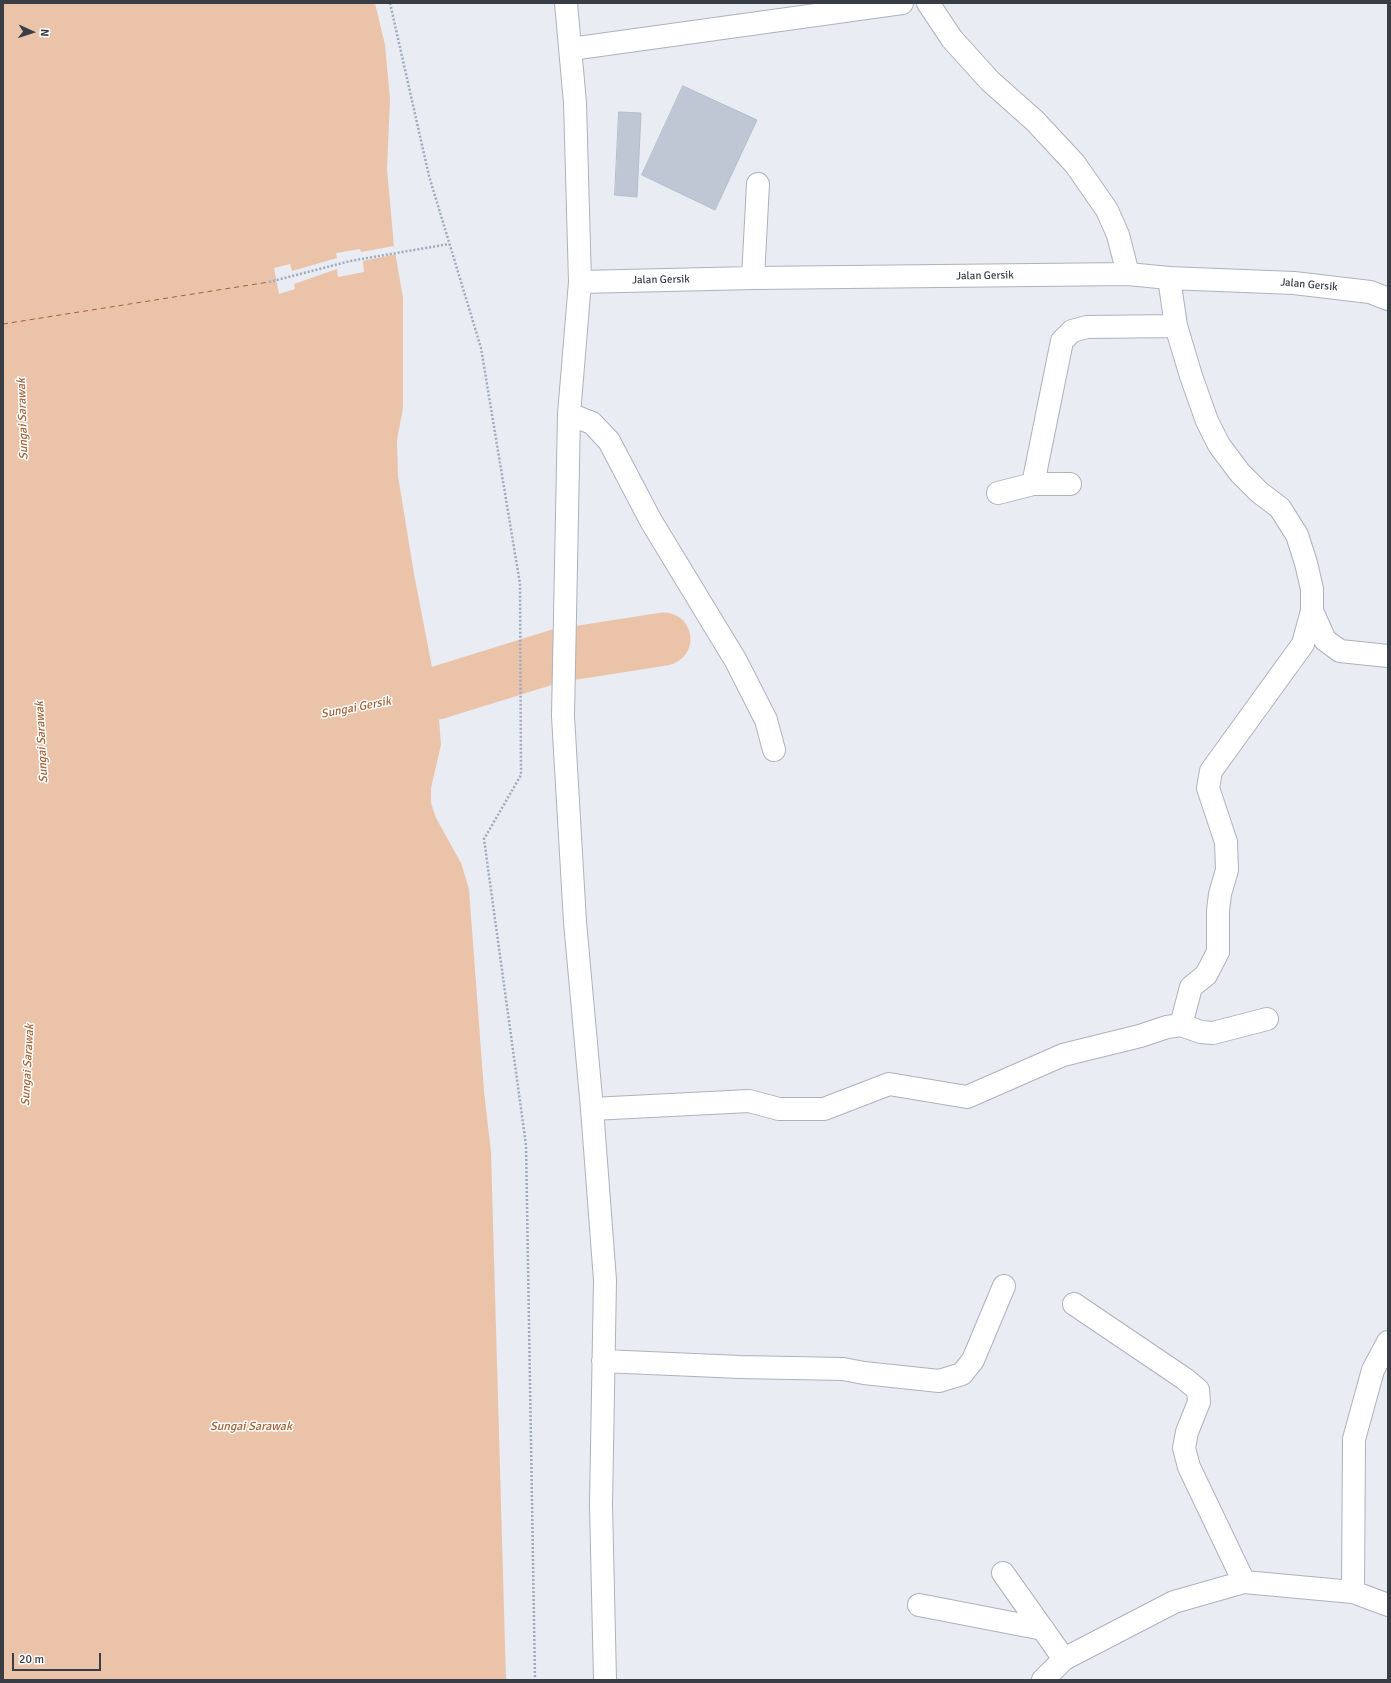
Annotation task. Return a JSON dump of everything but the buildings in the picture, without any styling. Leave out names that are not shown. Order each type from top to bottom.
[{"type":"street","points":[[566,3],[576,103],[580,282],[569,414],[563,716],[574,922],[592,1109],[605,1280],[601,1504],[605,1680]]},
{"type":"street","points":[[571,49],[902,3]]},
{"type":"street","points":[[928,3],[952,39],[990,82],[1035,121],[1075,164],[1107,210],[1118,235],[1128,274]]},
{"type":"street","points":[[753,278],[758,184]]},
{"type":"street","name":"Jalan Gersik","points":[[580,282],[753,278],[1128,274],[1169,278],[1294,283],[1370,292],[1388,299]]},
{"type":"street","points":[[1169,278],[1176,326],[1204,413],[1219,445],[1240,473],[1259,492],[1280,508],[1297,535],[1312,589],[1312,611],[1303,644],[1212,771],[1208,788],[1226,842],[1227,870],[1220,894],[1218,911],[1218,952],[1206,975],[1191,987],[1181,1025]]},
{"type":"street","points":[[1033,484],[1062,341],[1072,331],[1087,327],[1176,326]]},
{"type":"street","points":[[569,414],[592,423],[609,441],[651,520],[736,661],[766,720],[774,750]]},
{"type":"street","points":[[998,493],[1033,484],[1070,484]]},
{"type":"street","points":[[1312,611],[1325,640],[1340,651],[1388,656]]},
{"type":"street","points":[[592,1109],[749,1101],[779,1109],[824,1109],[889,1084],[968,1097],[1063,1055],[1140,1036],[1166,1027],[1181,1025],[1201,1032],[1213,1033],[1267,1019]]},
{"type":"street","points":[[603,1361],[740,1367],[843,1369],[864,1373],[939,1381],[962,1374],[973,1360],[1004,1286]]},
{"type":"street","points":[[1074,1304],[1185,1379],[1198,1390],[1199,1402],[1187,1432],[1184,1448],[1189,1467],[1244,1582]]},
{"type":"street","points":[[1353,1592],[1354,1439],[1373,1370],[1388,1342]]},
{"type":"street","points":[[1003,1573],[1064,1659]]},
{"type":"street","points":[[1044,1680],[1064,1659],[1174,1602],[1244,1582],[1353,1592],[1388,1604]]},
{"type":"street","points":[[919,1605],[1043,1629]]},
{"type":"path","points":[[390,3],[429,176],[481,348],[520,584],[520,775],[484,840],[526,1145],[535,1680]]},
{"type":"path","points":[[269,282],[350,261],[449,244]]},
{"type":"water","name":"Sungai Sarawak","points":[[3,3],[375,3],[385,45],[390,99],[387,169],[394,246],[403,298],[403,408],[397,440],[398,476],[414,574],[437,693],[441,745],[431,788],[431,803],[436,818],[461,863],[469,889],[484,1091],[491,1152],[506,1680],[3,1680]]},
{"type":"pier","points":[[394,246],[396,254],[363,261],[364,272],[338,277],[337,269],[294,284],[295,289],[279,294],[274,268],[290,264],[292,271],[337,258],[336,253],[360,249],[361,252]]},
{"type":"waterway","name":"Sungai Gersik","points":[[366,706],[437,693],[556,656],[664,639]]},
{"type":"ferry route","points":[[3,324],[269,282]]}]
